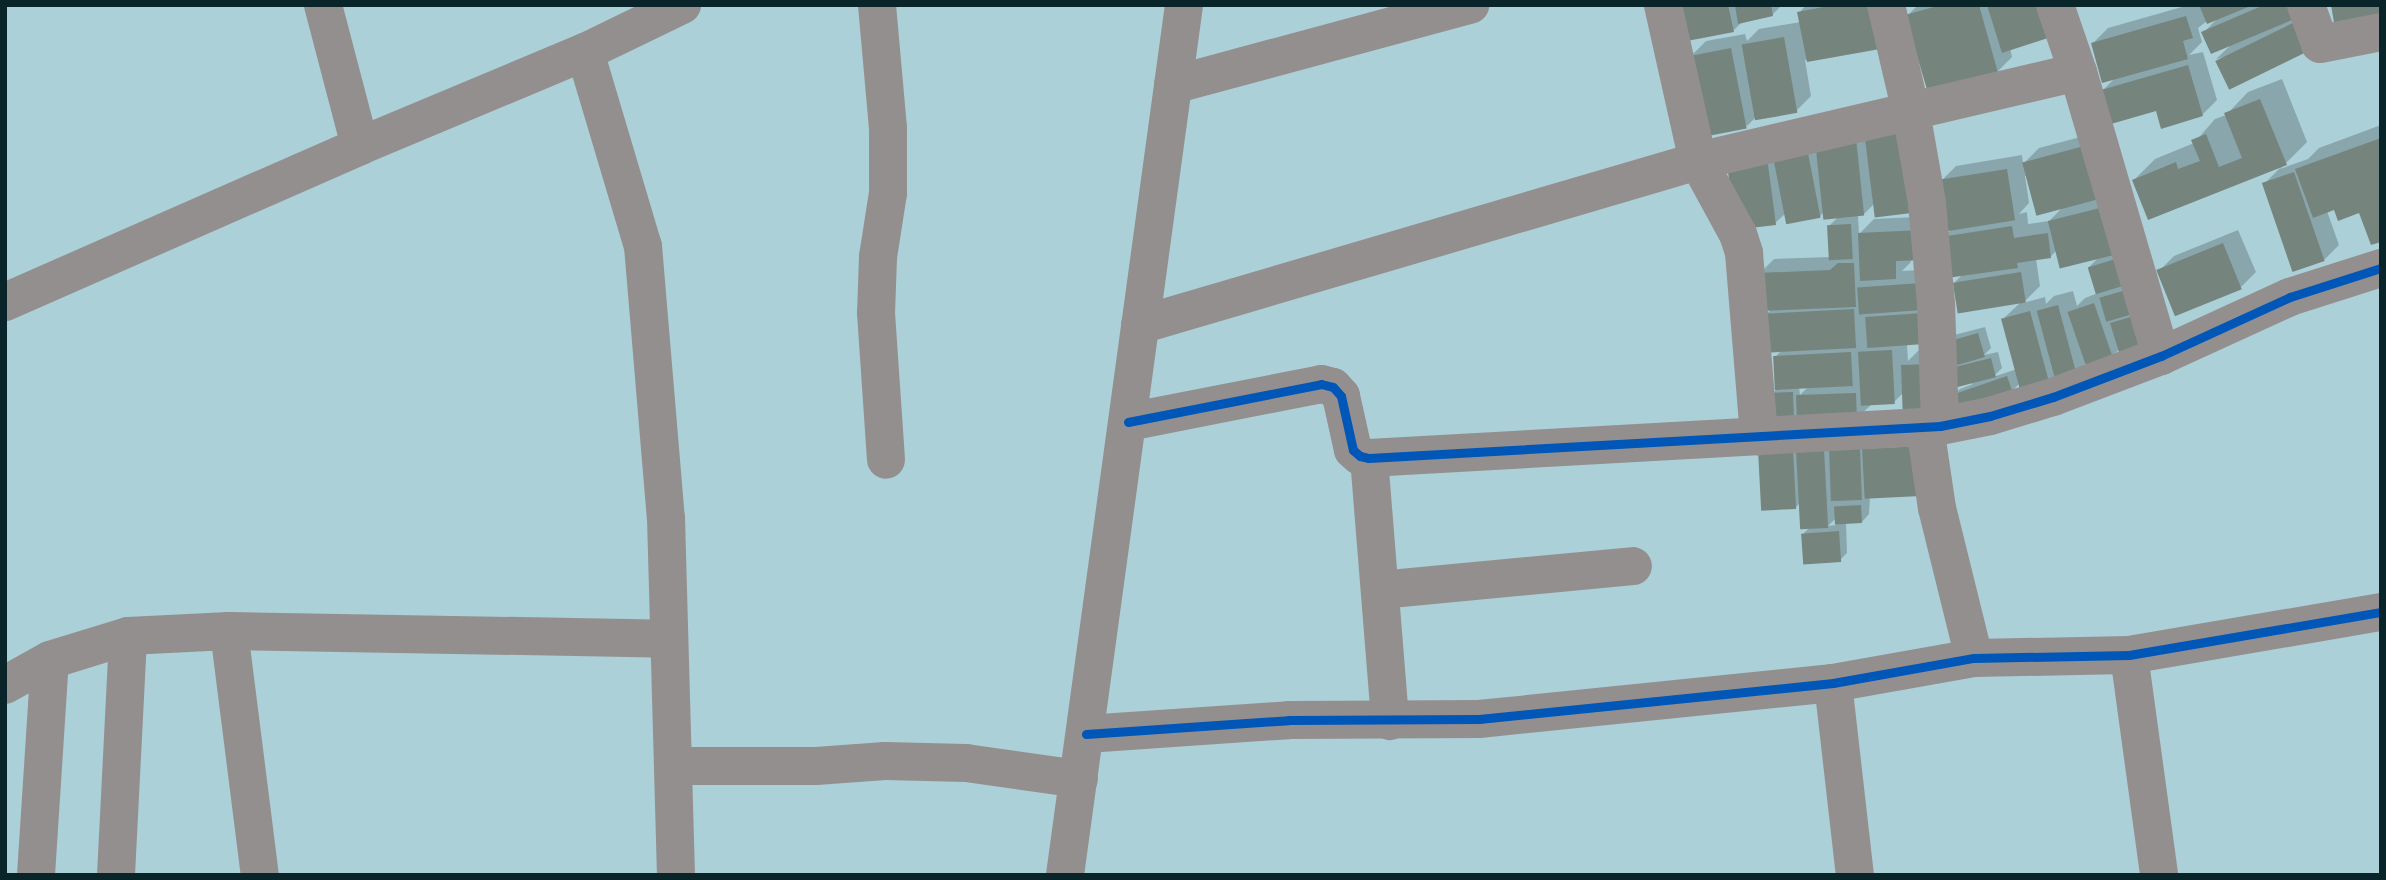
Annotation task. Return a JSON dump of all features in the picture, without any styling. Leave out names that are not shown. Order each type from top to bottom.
[{"type":"street","points":[[323,5],[360,146]]},
{"type":"street","points":[[5,302],[360,146],[585,52],[682,5]]},
{"type":"street","points":[[877,5],[888,128],[888,193],[878,257],[876,313],[886,460]]},
{"type":"street","points":[[1065,875],[1184,5]]},
{"type":"street","points":[[1173,85],[1471,5]]},
{"type":"street","points":[[1663,5],[1698,161],[1738,234],[1744,253],[1759,436]]},
{"type":"street","points":[[1885,5],[1911,112],[1927,203],[1936,303],[1933,426],[1937,508],[1973,658]]},
{"type":"street","points":[[2055,5],[2078,72],[2161,356]]},
{"type":"street","points":[[2306,5],[2320,44],[2381,33]]},
{"type":"street","points":[[585,52],[643,246],[666,518],[676,875]]},
{"type":"street","points":[[1140,325],[1698,161],[2078,72]]},
{"type":"street","points":[[1128,422],[1321,384],[1333,387],[1341,396],[1353,450],[1360,456],[1370,458],[1933,426],[1990,416],[2053,397],[2161,356],[2290,297],[2381,268]]},
{"type":"street","points":[[1370,458],[1390,721]]},
{"type":"street","points":[[1380,590],[1633,566]]},
{"type":"street","points":[[1086,734],[1289,720],[1479,719],[1833,683],[1973,658],[2129,655],[2381,612]]},
{"type":"street","points":[[5,685],[50,660],[128,636],[229,631],[668,639]]},
{"type":"street","points":[[229,631],[260,875]]},
{"type":"street","points":[[116,875],[128,636]]},
{"type":"street","points":[[2129,655],[2159,875]]},
{"type":"street","points":[[36,875],[50,660]]},
{"type":"street","points":[[1833,683],[1855,875]]},
{"type":"street","points":[[675,766],[816,766],[885,761],[966,763],[1079,779]]},
{"type":"building","points":[[1680,5],[1728,5],[1734,32],[1687,41]]},
{"type":"building","points":[[1735,5],[1771,5],[1773,16],[1738,24]]},
{"type":"building","points":[[1834,5],[1872,5],[1880,49],[1807,62],[1797,12]]},
{"type":"building","points":[[1941,5],[1979,5],[1998,73],[1928,93],[1905,15]]},
{"type":"building","points":[[1987,5],[2044,5],[2054,36],[2002,53]]},
{"type":"building","points":[[2199,5],[2253,5],[2207,24]]},
{"type":"building","points":[[2264,5],[2294,5],[2299,17],[2211,54],[2201,32]]},
{"type":"building","points":[[2331,5],[2381,5],[2381,19],[2335,28]]},
{"type":"building","points":[[2186,16],[2193,38],[2183,41],[2188,59],[2102,83],[2091,43]]},
{"type":"building","points":[[2297,21],[2311,50],[2229,90],[2215,61]]},
{"type":"building","points":[[1784,37],[1797,113],[1755,120],[1742,44]]},
{"type":"building","points":[[1731,48],[1747,128],[1705,137],[1690,56]]},
{"type":"building","points":[[2188,65],[2203,116],[2161,129],[2156,111],[2111,124],[2101,90]]},
{"type":"building","points":[[2260,99],[2287,165],[2148,220],[2132,180],[2176,162],[2178,169],[2200,161],[2191,140],[2206,134],[2219,167],[2242,158],[2224,113]]},
{"type":"building","points":[[1899,128],[1909,213],[1875,218],[1864,132]]},
{"type":"building","points":[[1856,138],[1864,216],[1823,220],[1815,142]]},
{"type":"building","points":[[2381,138],[2381,242],[2371,245],[2359,213],[2338,221],[2334,210],[2313,218],[2295,169]]},
{"type":"building","points":[[2084,146],[2098,199],[2036,216],[2022,163]]},
{"type":"building","points":[[1807,148],[1821,218],[1786,224],[1773,155]]},
{"type":"building","points":[[1767,157],[1776,225],[1750,228],[1729,180],[1727,163]]},
{"type":"building","points":[[2007,169],[2015,220],[1947,231],[1939,180]]},
{"type":"building","points":[[2294,172],[2325,261],[2292,272],[2262,183]]},
{"type":"building","points":[[2108,206],[2120,254],[2060,269],[2048,221]]},
{"type":"building","points":[[1851,224],[1853,259],[1829,260],[1827,225]]},
{"type":"building","points":[[2012,226],[2014,238],[2048,233],[2051,258],[2017,263],[2018,268],[1947,278],[1941,237]]},
{"type":"building","points":[[1922,230],[1923,260],[1896,261],[1896,279],[1860,281],[1858,233]]},
{"type":"building","points":[[2223,243],[2242,289],[2175,316],[2156,270]]},
{"type":"building","points":[[2125,256],[2133,283],[2096,294],[2088,267]]},
{"type":"building","points":[[1838,263],[1854,263],[1856,307],[1759,311],[1757,273],[1830,270]]},
{"type":"building","points":[[2021,272],[2026,303],[1958,313],[1953,283]]},
{"type":"building","points":[[1921,283],[1923,310],[1859,314],[1857,287]]},
{"type":"building","points":[[2133,288],[2140,312],[2106,322],[2099,298]]},
{"type":"building","points":[[2094,303],[2113,358],[2086,367],[2068,312]]},
{"type":"building","points":[[2058,305],[2077,376],[2056,381],[2037,311]]},
{"type":"building","points":[[1854,309],[1856,348],[1766,353],[1764,314]]},
{"type":"building","points":[[2030,311],[2049,383],[2020,391],[2001,319]]},
{"type":"building","points":[[1922,313],[1924,344],[1867,348],[1865,317]]},
{"type":"building","points":[[2141,314],[2149,340],[2122,362],[2110,323]]},
{"type":"building","points":[[1978,333],[1985,357],[1952,366],[1945,342]]},
{"type":"building","points":[[1892,350],[1895,404],[1861,406],[1858,352]]},
{"type":"building","points":[[1851,352],[1853,386],[1775,390],[1773,356]]},
{"type":"building","points":[[1991,358],[1996,377],[1950,389],[1951,368]]},
{"type":"building","points":[[1933,364],[1935,415],[1903,416],[1901,365]]},
{"type":"building","points":[[2007,376],[2013,393],[1956,413],[1950,396]]},
{"type":"building","points":[[1793,392],[1794,421],[1772,422],[1771,393]]},
{"type":"building","points":[[1856,393],[1857,421],[1797,423],[1796,395]]},
{"type":"building","points":[[1860,446],[1862,500],[1831,501],[1829,447]]},
{"type":"building","points":[[1918,446],[1921,496],[1865,499],[1862,449]]},
{"type":"building","points":[[1793,449],[1796,509],[1761,511],[1758,451]]},
{"type":"building","points":[[1824,449],[1828,528],[1800,529],[1796,450]]},
{"type":"building","points":[[1861,505],[1862,523],[1835,524],[1834,506]]},
{"type":"building","points":[[1839,531],[1841,562],[1803,565],[1801,534]]},
{"type":"cycle path","points":[[1128,422],[1321,384],[1333,387],[1341,396],[1353,450],[1360,456],[1369,458],[1940,426],[1990,416],[2053,397],[2161,356],[2290,297],[2381,268]]},
{"type":"cycle path","points":[[1086,734],[1289,720],[1479,719],[1833,683],[1974,658],[2129,655],[2381,612]]}]
